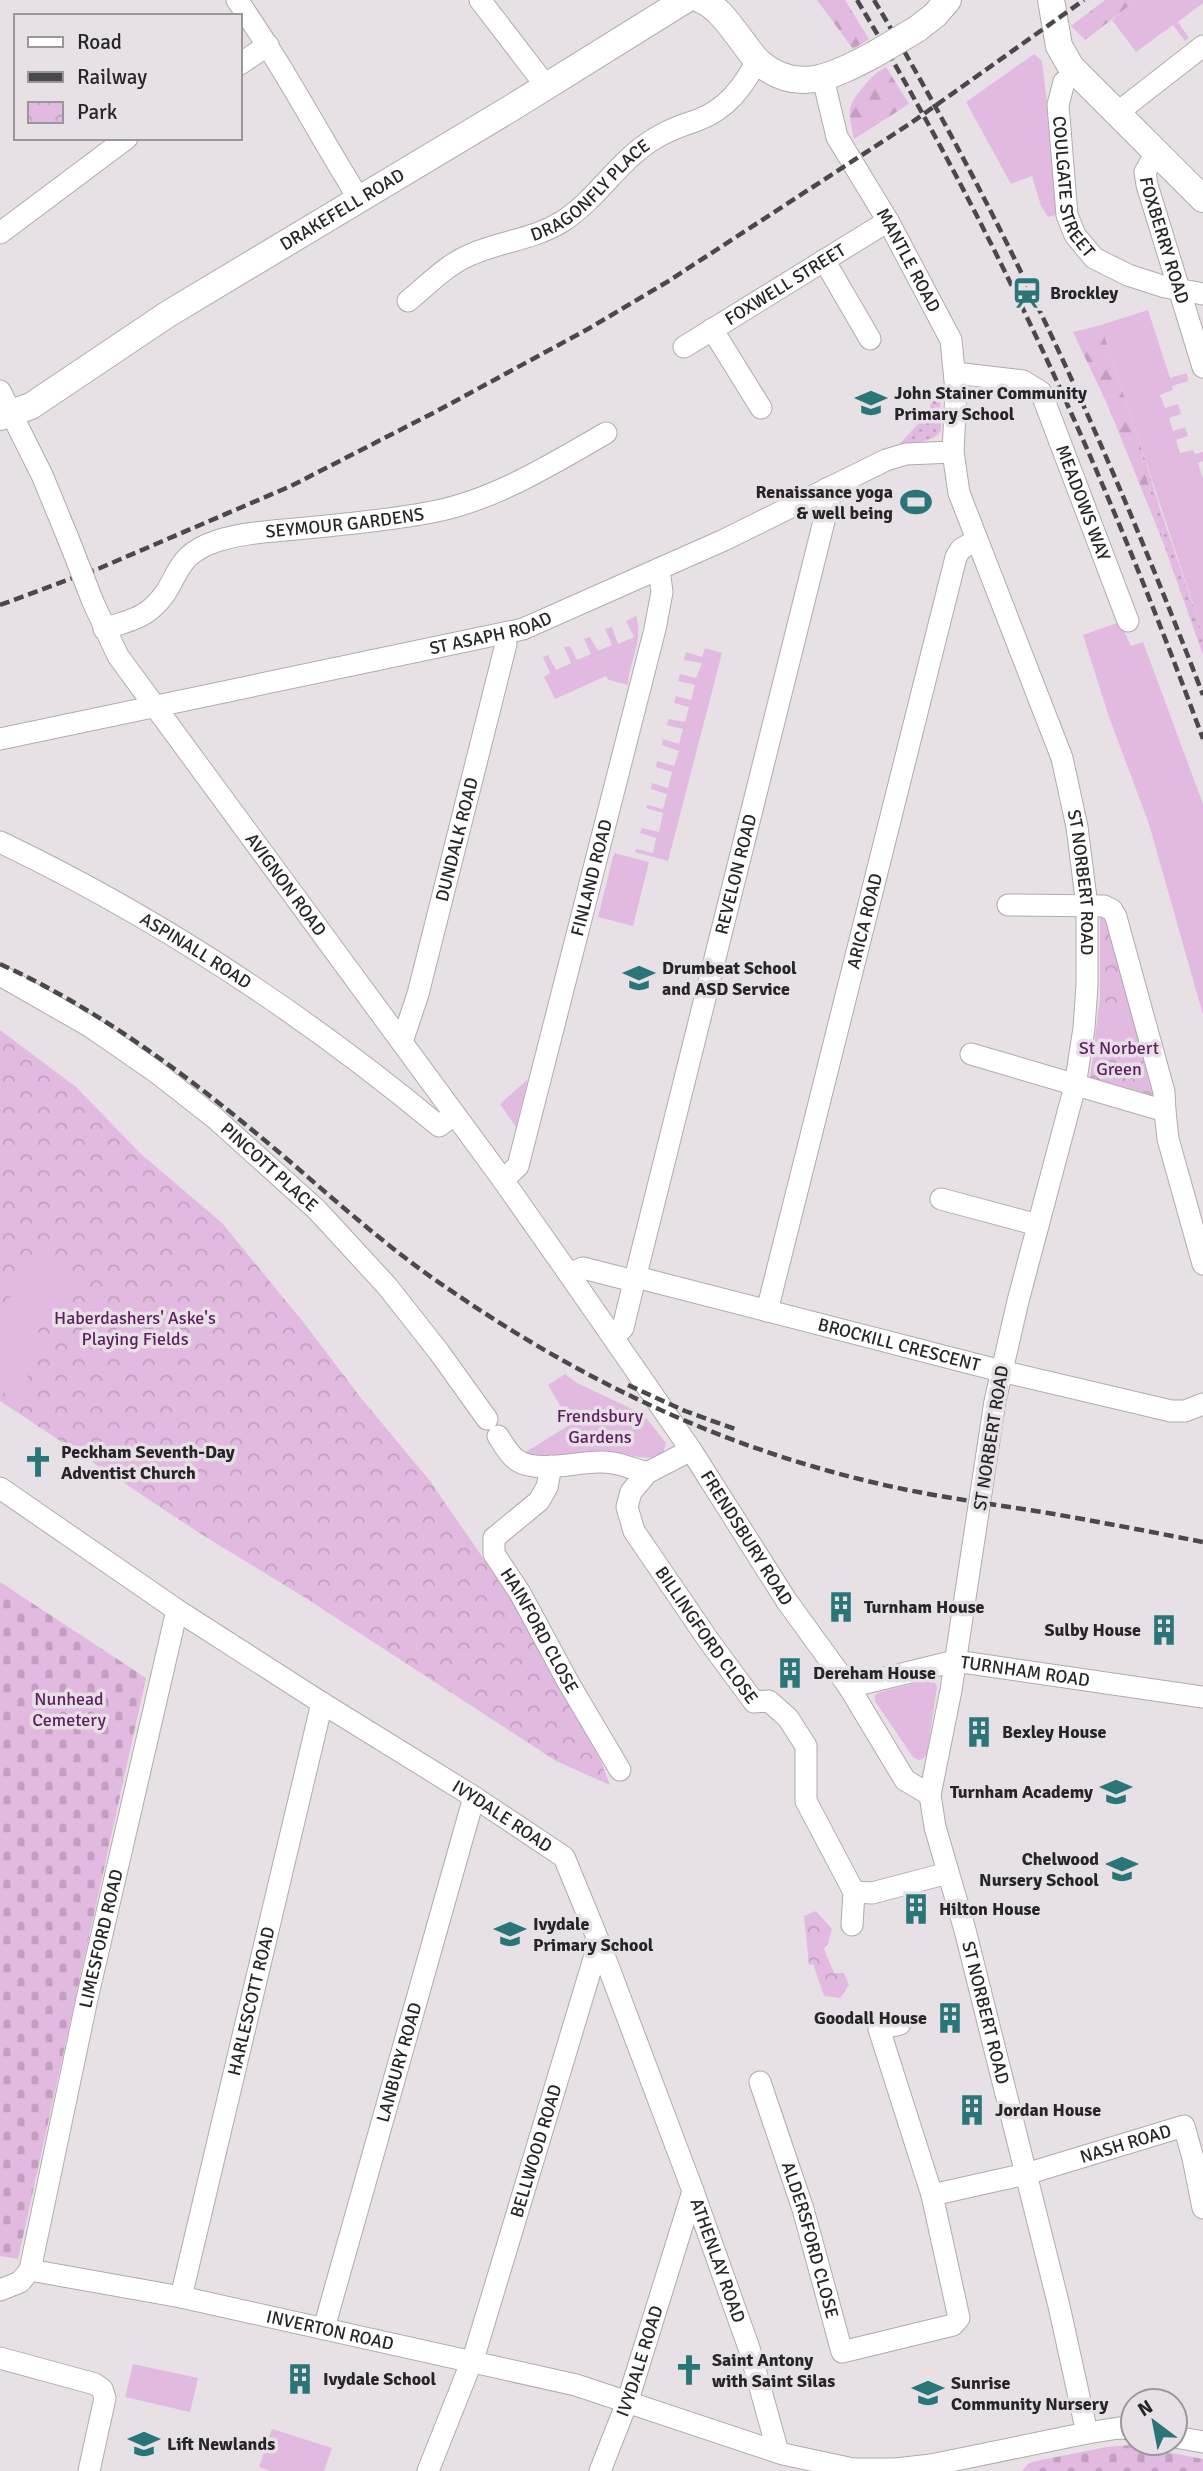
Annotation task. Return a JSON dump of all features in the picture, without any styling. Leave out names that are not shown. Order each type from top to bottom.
[{"type":"main road","name":"DRAKEFELL ROAD","points":[[4,407],[31,406],[168,314],[685,0]]},
{"type":"main road","points":[[701,0],[716,9],[757,61],[776,75],[797,81],[823,78],[876,54],[917,29],[948,0]]},
{"type":"main road","points":[[1051,0],[1062,55],[1078,75],[1203,199]]},
{"type":"street","points":[[237,0],[268,45],[359,199]]},
{"type":"street","points":[[480,0],[546,86]]},
{"type":"street","points":[[242,63],[268,45]]},
{"type":"street","points":[[1117,113],[1203,46]]},
{"type":"street","name":"DRAGONFLY PLACE","points":[[408,301],[435,277],[461,260],[547,230],[574,214],[644,145],[664,133],[706,117],[732,100],[757,61]]},
{"type":"street","name":"MANTLE ROAD","points":[[823,78],[837,137],[888,221],[951,340],[956,417],[953,452]]},
{"type":"street","name":"COULGATE STREET","points":[[1064,82],[1058,105],[1067,215],[1075,235],[1086,251],[1098,261],[1128,275],[1203,294]]},
{"type":"street","points":[[0,233],[124,140]]},
{"type":"street","name":"FOXBERRY ROAD","points":[[1156,153],[1145,172],[1147,185],[1203,367]]},
{"type":"street","name":"FOXWELL STREET","points":[[684,347],[888,221]]},
{"type":"street","points":[[824,260],[870,339]]},
{"type":"street","points":[[712,329],[761,408]]},
{"type":"street","name":"MEADOWS WAY","points":[[955,373],[1023,381],[1041,392],[1128,621]]},
{"type":"street","name":"AVIGNON ROAD","points":[[4,407],[42,475],[104,629],[118,656],[405,1046],[447,1120],[503,1180],[569,1274]]},
{"type":"street","name":"SEYMOUR GARDENS","points":[[104,629],[139,617],[153,607],[164,595],[179,565],[203,546],[219,540],[434,512],[463,504],[509,486],[606,433]]},
{"type":"street","name":"ST ASAPH ROAD","points":[[0,738],[523,629],[724,540],[886,460],[906,454],[953,452]]},
{"type":"street","name":"ST NORBERT ROAD","points":[[953,452],[959,494],[1062,758],[1077,827],[1087,906],[1084,1028],[1075,1086],[1001,1371],[985,1452],[972,1560],[930,1795],[935,1827],[1026,2174],[1087,2433]]},
{"type":"street","name":"REVELON ROAD","points":[[613,1338],[623,1328],[830,497],[827,489]]},
{"type":"street","name":"ARICA ROAD","points":[[767,1311],[956,557],[961,549],[976,540]]},
{"type":"street","name":"FINLAND ROAD","points":[[503,1180],[518,1166],[573,956],[654,629],[662,592],[659,569]]},
{"type":"street","name":"DUNDALK ROAD","points":[[405,1046],[506,644],[505,634]]},
{"type":"street","name":"ASPINALL ROAD","points":[[0,842],[60,871],[215,963],[447,1120]]},
{"type":"street","points":[[1008,905],[1104,906],[1112,910],[1116,917],[1164,1092],[1168,1139],[1203,1264]]},
{"type":"street","name":"PINCOTT PLACE","points":[[0,975],[91,1027],[156,1072],[216,1119],[317,1210],[387,1286],[518,1461],[526,1465],[551,1466],[601,1461],[621,1463],[647,1473]]},
{"type":"street","points":[[380,1077],[405,1046]]},
{"type":"street","points":[[971,1054],[1165,1111]]},
{"type":"street","points":[[941,1199],[1038,1225]]},
{"type":"street","points":[[569,1274],[583,1268],[635,1279]]},
{"type":"street","name":"FRENDSBURY ROAD","points":[[569,1274],[691,1450],[786,1600],[849,1687],[905,1780],[930,1795]]},
{"type":"street","name":"BROCKILL CRESCENT","points":[[635,1279],[644,1279],[1001,1371],[1171,1411],[1185,1411],[1203,1404]]},
{"type":"street","name":"BILLINGFORD CLOSE","points":[[691,1450],[647,1473],[631,1492],[627,1507],[634,1531],[754,1702],[769,1701],[779,1708],[806,1746],[806,1801],[854,1892]]},
{"type":"street","name":"HAINFORD CLOSE","points":[[551,1466],[547,1487],[539,1501],[494,1538],[494,1553],[520,1592],[568,1682],[620,1770]]},
{"type":"street","name":"IVYDALE ROAD","points":[[0,1488],[177,1610],[474,1797],[564,1857],[600,1942],[692,2191],[628,2400],[600,2471]]},
{"type":"street","name":"LIMESFORD ROAD","points":[[30,2270],[87,1999],[177,1610]]},
{"type":"street","name":"TURNHAM ROAD","points":[[849,1687],[955,1661],[1203,1697]]},
{"type":"street","name":"HARLESCOTT ROAD","points":[[181,2297],[321,1703]]},
{"type":"street","name":"LANBURY ROAD","points":[[324,2328],[474,1797]]},
{"type":"street","points":[[852,1925],[854,1892],[872,1893],[948,1873]]},
{"type":"street","name":"BELLWOOD ROAD","points":[[428,2471],[472,2361],[600,1942]]},
{"type":"street","points":[[900,2024],[879,2029],[932,2195],[1026,2174]]},
{"type":"street","name":"ALDERSFORD CLOSE","points":[[760,2082],[803,2209],[842,2352],[953,2325],[958,2318],[932,2195]]},
{"type":"street","name":"NASH ROAD","points":[[1026,2174],[1184,2126],[1198,2156],[1203,2208]]},
{"type":"street","name":"ATHENLAY ROAD","points":[[692,2191],[748,2348],[782,2459]]},
{"type":"street","points":[[0,2290],[20,2283],[30,2270]]},
{"type":"street","name":"INVERTON ROAD","points":[[30,2270],[181,2297],[576,2385],[628,2400],[782,2459],[862,2470],[1001,2461],[1087,2433],[1119,2428]]},
{"type":"street","points":[[0,2358],[95,2384],[102,2389],[104,2398],[89,2471]]},
{"type":"green space","points":[[817,0],[845,0],[869,39],[853,49]]},
{"type":"green space","points":[[1105,0],[1137,0],[1085,40],[1071,26]]},
{"type":"green space","points":[[1137,0],[1203,0],[1203,3],[1178,22],[1189,38],[1185,41],[1173,25],[1136,52],[1112,20]]},
{"type":"green space","points":[[1034,54],[1042,61],[1058,198],[1056,215],[1048,217],[1041,206],[1032,176],[1011,184],[966,102]]},
{"type":"green space","points":[[886,67],[909,104],[854,139],[851,105],[869,80]]},
{"type":"green space","points":[[1148,310],[1170,378],[1187,373],[1188,381],[1172,386],[1173,390],[1160,395],[1165,408],[1178,404],[1181,414],[1169,418],[1173,431],[1185,427],[1188,436],[1176,440],[1180,453],[1193,450],[1195,454],[1203,452],[1203,461],[1198,463],[1203,479],[1203,635],[1101,325]]},
{"type":"green space","points":[[1101,325],[1143,453],[1141,455],[1163,542],[1108,406],[1073,332]]},
{"type":"green space","points":[[937,392],[940,392],[941,431],[927,440],[898,446],[925,416]]},
{"type":"green space","points":[[1143,453],[1203,635],[1203,655],[1163,542],[1141,455]]},
{"type":"green space","points":[[636,616],[638,634],[628,685],[609,680],[606,676],[555,699],[544,677],[550,673],[543,657],[548,655],[556,670],[571,663],[564,647],[570,646],[577,660],[591,654],[584,639],[590,637],[598,651],[612,645],[605,629],[612,627],[618,644],[634,637],[626,621]]},
{"type":"green space","points":[[1120,622],[1131,646],[1143,642],[1203,804],[1203,1015],[1149,824],[1109,717],[1083,635]]},
{"type":"green space","points":[[705,648],[722,653],[668,861],[635,852],[636,849],[653,853],[656,838],[640,833],[642,828],[659,832],[663,813],[646,808],[647,805],[663,809],[667,794],[651,789],[652,783],[668,788],[672,772],[656,767],[657,761],[674,766],[679,751],[662,745],[663,739],[679,744],[683,729],[666,725],[669,719],[685,722],[689,707],[674,703],[676,696],[691,700],[695,685],[678,681],[680,674],[696,678],[702,663],[684,660],[686,652],[702,657]]},
{"type":"green space","points":[[614,853],[649,862],[633,926],[598,917]]},
{"type":"green space","name":"St Norbert Green","points":[[1100,911],[1105,911],[1155,1092],[1152,1095],[1090,1078],[1100,999]]},
{"type":"green space","points":[[1099,1007],[1132,1011],[1126,1059],[1093,1054]]},
{"type":"green space","name":"Haberdashers' Aske's Playing Fields","points":[[0,1030],[76,1087],[141,1154],[222,1223],[304,1323],[361,1398],[430,1481],[512,1600],[600,1759],[610,1785],[556,1761],[304,1597],[204,1536],[0,1401]]},
{"type":"green space","points":[[528,1079],[516,1127],[500,1104]]},
{"type":"green space","points":[[40,1252],[73,1277],[35,1330],[51,1340],[13,1399],[0,1390],[0,1308],[3,1309]]},
{"type":"green space","name":"Frendsbury Gardens","points":[[565,1374],[577,1383],[643,1414],[666,1443],[663,1454],[644,1458],[621,1453],[536,1457],[524,1453],[571,1424],[548,1385]]},
{"type":"green space","name":"Nunhead Cemetery","points":[[0,1582],[146,1678],[18,2259],[0,2256]]},
{"type":"green space","points":[[928,1680],[934,1681],[937,1687],[927,1754],[918,1760],[913,1757],[875,1701],[875,1695]]},
{"type":"green space","points":[[816,1911],[832,1929],[824,1949],[834,1973],[844,1973],[849,1985],[840,1998],[824,1996],[813,1964],[809,1965],[804,1916]]},
{"type":"green space","points":[[133,2364],[198,2378],[190,2412],[125,2397]]},
{"type":"green space","points":[[272,2429],[332,2448],[324,2471],[270,2471],[259,2467]]},
{"type":"green space","points":[[1119,2446],[1119,2457],[1189,2456],[1203,2459],[1203,2471],[1022,2471],[1028,2464],[1036,2461]]},
{"type":"railway","points":[[857,0],[957,178],[1048,361],[1129,548],[1203,739]]},
{"type":"railway","points":[[874,0],[968,168],[1054,340],[1131,516],[1203,695]]},
{"type":"railway","points":[[0,605],[100,568],[291,486],[588,329],[667,282],[911,123],[1084,0]]},
{"type":"railway","points":[[0,964],[66,998],[162,1060],[251,1129],[396,1251],[447,1288],[549,1353],[654,1407],[764,1451],[880,1484],[1203,1542]]},
{"type":"railway","points":[[628,1385],[685,1411],[735,1429]]},
{"type":"place","name":"Brockley","points":[[1027,293]]},
{"type":"place","name":"John Stainer Community Primary School","points":[[871,403]]},
{"type":"place","name":"Renaissance yoga & well being","points":[[916,502]]},
{"type":"place","name":"Drumbeat School and ASD Service","points":[[639,978]]},
{"type":"place","name":"Peckham Seventh-Day Adventist Church","points":[[38,1462]]},
{"type":"place","name":"Turnham House","points":[[841,1607]]},
{"type":"place","name":"Sulby House","points":[[1164,1630]]},
{"type":"place","name":"Dereham House","points":[[790,1673]]},
{"type":"place","name":"Bexley House","points":[[979,1732]]},
{"type":"place","name":"Turnham Academy","points":[[1116,1792]]},
{"type":"place","name":"Chelwood Nursery School","points":[[1122,1869]]},
{"type":"place","name":"Hilton House","points":[[916,1909]]},
{"type":"place","name":"Ivydale Primary School","points":[[510,1934]]},
{"type":"place","name":"Goodall House","points":[[950,2018]]},
{"type":"place","name":"Jordan House","points":[[972,2110]]},
{"type":"place","name":"Saint Antony with Saint Silas","points":[[689,2370]]},
{"type":"place","name":"Ivydale School","points":[[300,2379]]},
{"type":"place","name":"Sunrise Community Nursery","points":[[928,2393]]},
{"type":"place","name":"Lift Newlands","points":[[144,2444]]}]
